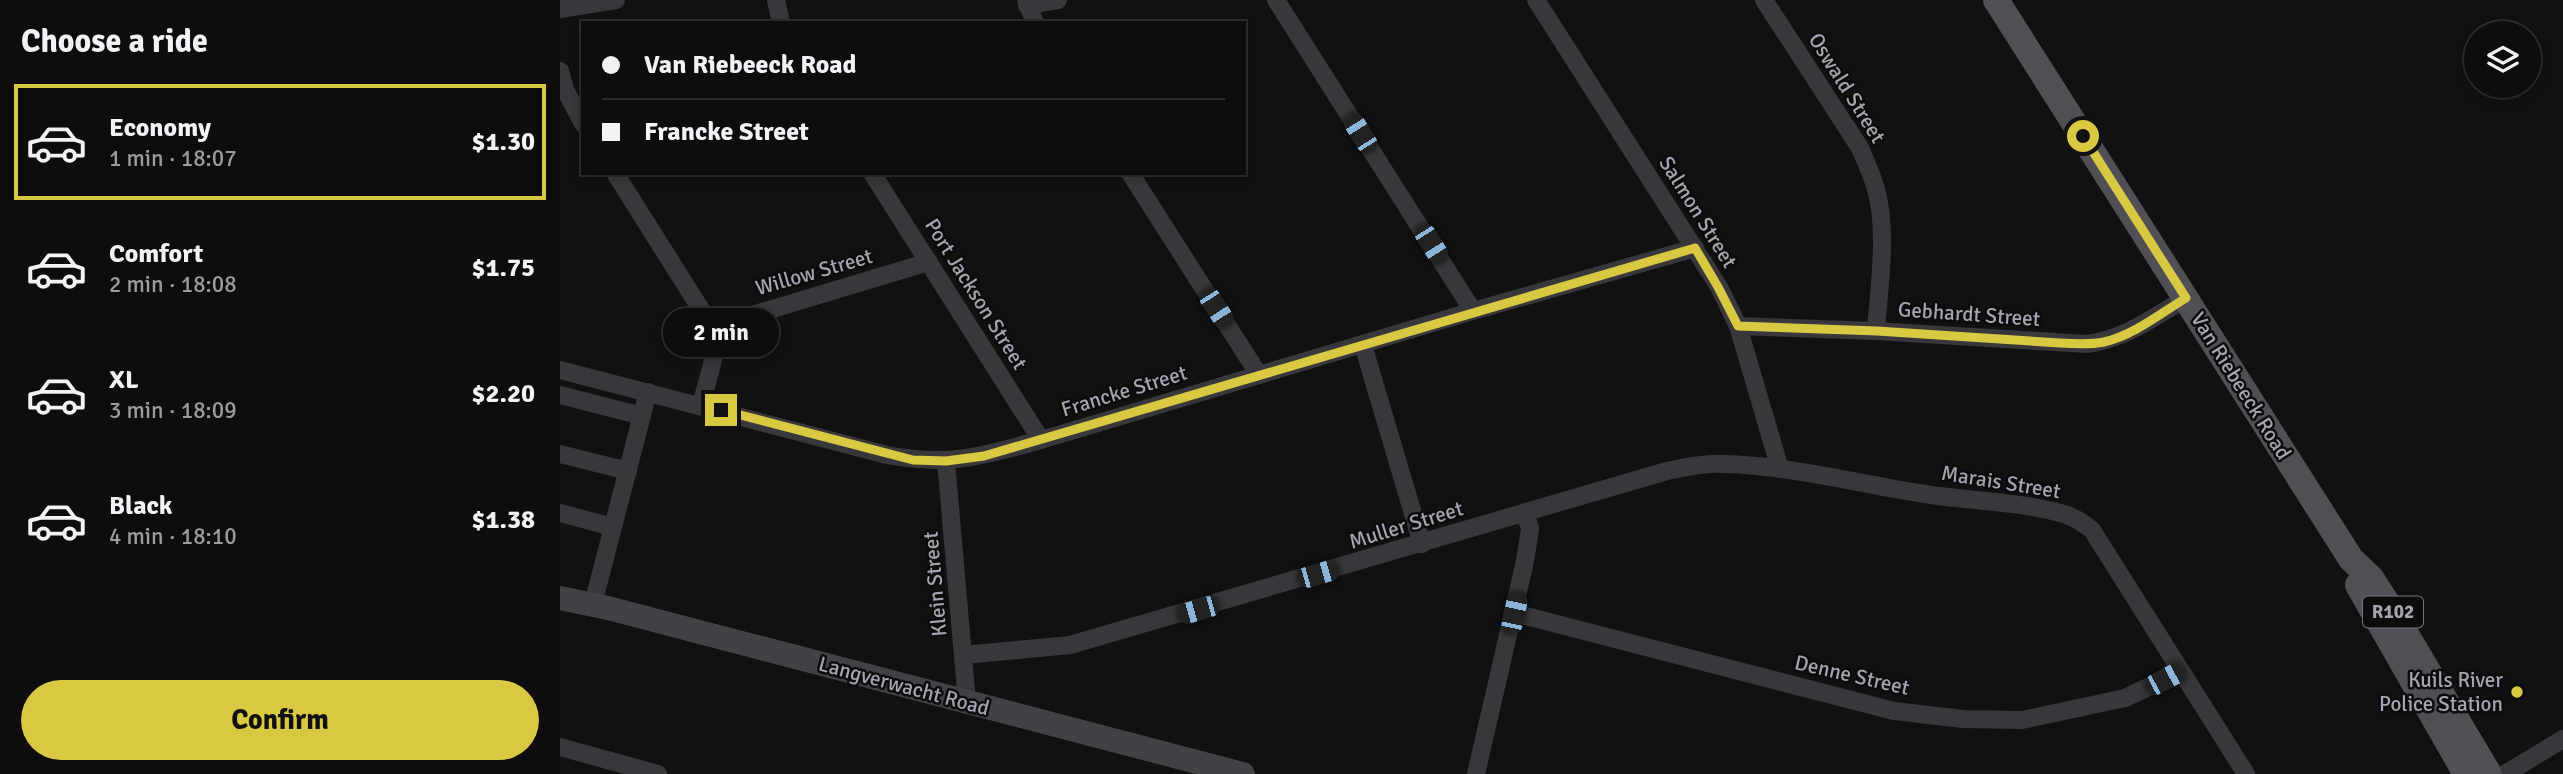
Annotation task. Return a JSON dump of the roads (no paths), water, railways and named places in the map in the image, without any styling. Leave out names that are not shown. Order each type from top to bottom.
[{"type":"main road","name":"Van Riebeeck Road","points":[[1996,0],[2351,559],[2371,578],[2391,609],[2489,774]]},
{"type":"main road","name":"Van Riebeeck Road","points":[[2351,559],[2358,586],[2375,619],[2466,774]]},
{"type":"street","points":[[560,9],[616,0]]},
{"type":"street","points":[[776,0],[781,21]]},
{"type":"street","points":[[1034,21],[1027,2],[1058,0]]},
{"type":"street","points":[[1276,0],[1474,311]]},
{"type":"street","name":"Salmon Street","points":[[1536,0],[1718,287],[1738,326],[1780,469]]},
{"type":"street","name":"Oswald Street","points":[[1764,0],[1860,148],[1877,191],[1881,237],[1877,331]]},
{"type":"street","points":[[560,71],[565,89],[581,120]]},
{"type":"street","points":[[616,175],[712,327],[715,353],[701,405]]},
{"type":"street","name":"Port Jackson Street","points":[[873,175],[1041,440]]},
{"type":"street","points":[[1131,175],[1259,375]]},
{"type":"street","name":"Francke Street","points":[[560,370],[887,455],[913,460],[946,461],[984,456],[1041,440],[1695,248]]},
{"type":"street","name":"Willow Street","points":[[712,327],[929,262]]},
{"type":"street","name":"Gebhardt Street","points":[[1738,326],[1877,331],[2087,344],[2107,341],[2141,326],[2186,298]]},
{"type":"street","points":[[1363,345],[1422,544]]},
{"type":"street","points":[[593,604],[648,392]]},
{"type":"street","points":[[560,395],[642,416]]},
{"type":"street","points":[[560,454],[628,471]]},
{"type":"street","name":"Klein Street","points":[[946,461],[967,702]]},
{"type":"street","name":"Muller Street","points":[[964,655],[1070,645],[1667,471],[1697,465],[1724,464],[1780,469]]},
{"type":"street","name":"Marais Street","points":[[1780,469],[2034,508],[2080,520],[2092,530],[2246,774]]},
{"type":"street","points":[[1476,774],[1514,613],[1530,529],[1525,512]]},
{"type":"street","points":[[560,513],[613,527]]},
{"type":"street","name":"Langverwacht Road","points":[[561,599],[593,604],[1243,774]]},
{"type":"street","name":"Denne Street","points":[[1514,613],[1894,711],[1963,719],[2022,720],[2125,698],[2180,671]]},
{"type":"street","points":[[2507,774],[2563,739]]},
{"type":"street","points":[[560,747],[658,774]]},
{"type":"place","name":"Kuils River Police Station","points":[[2517,692]]}]
